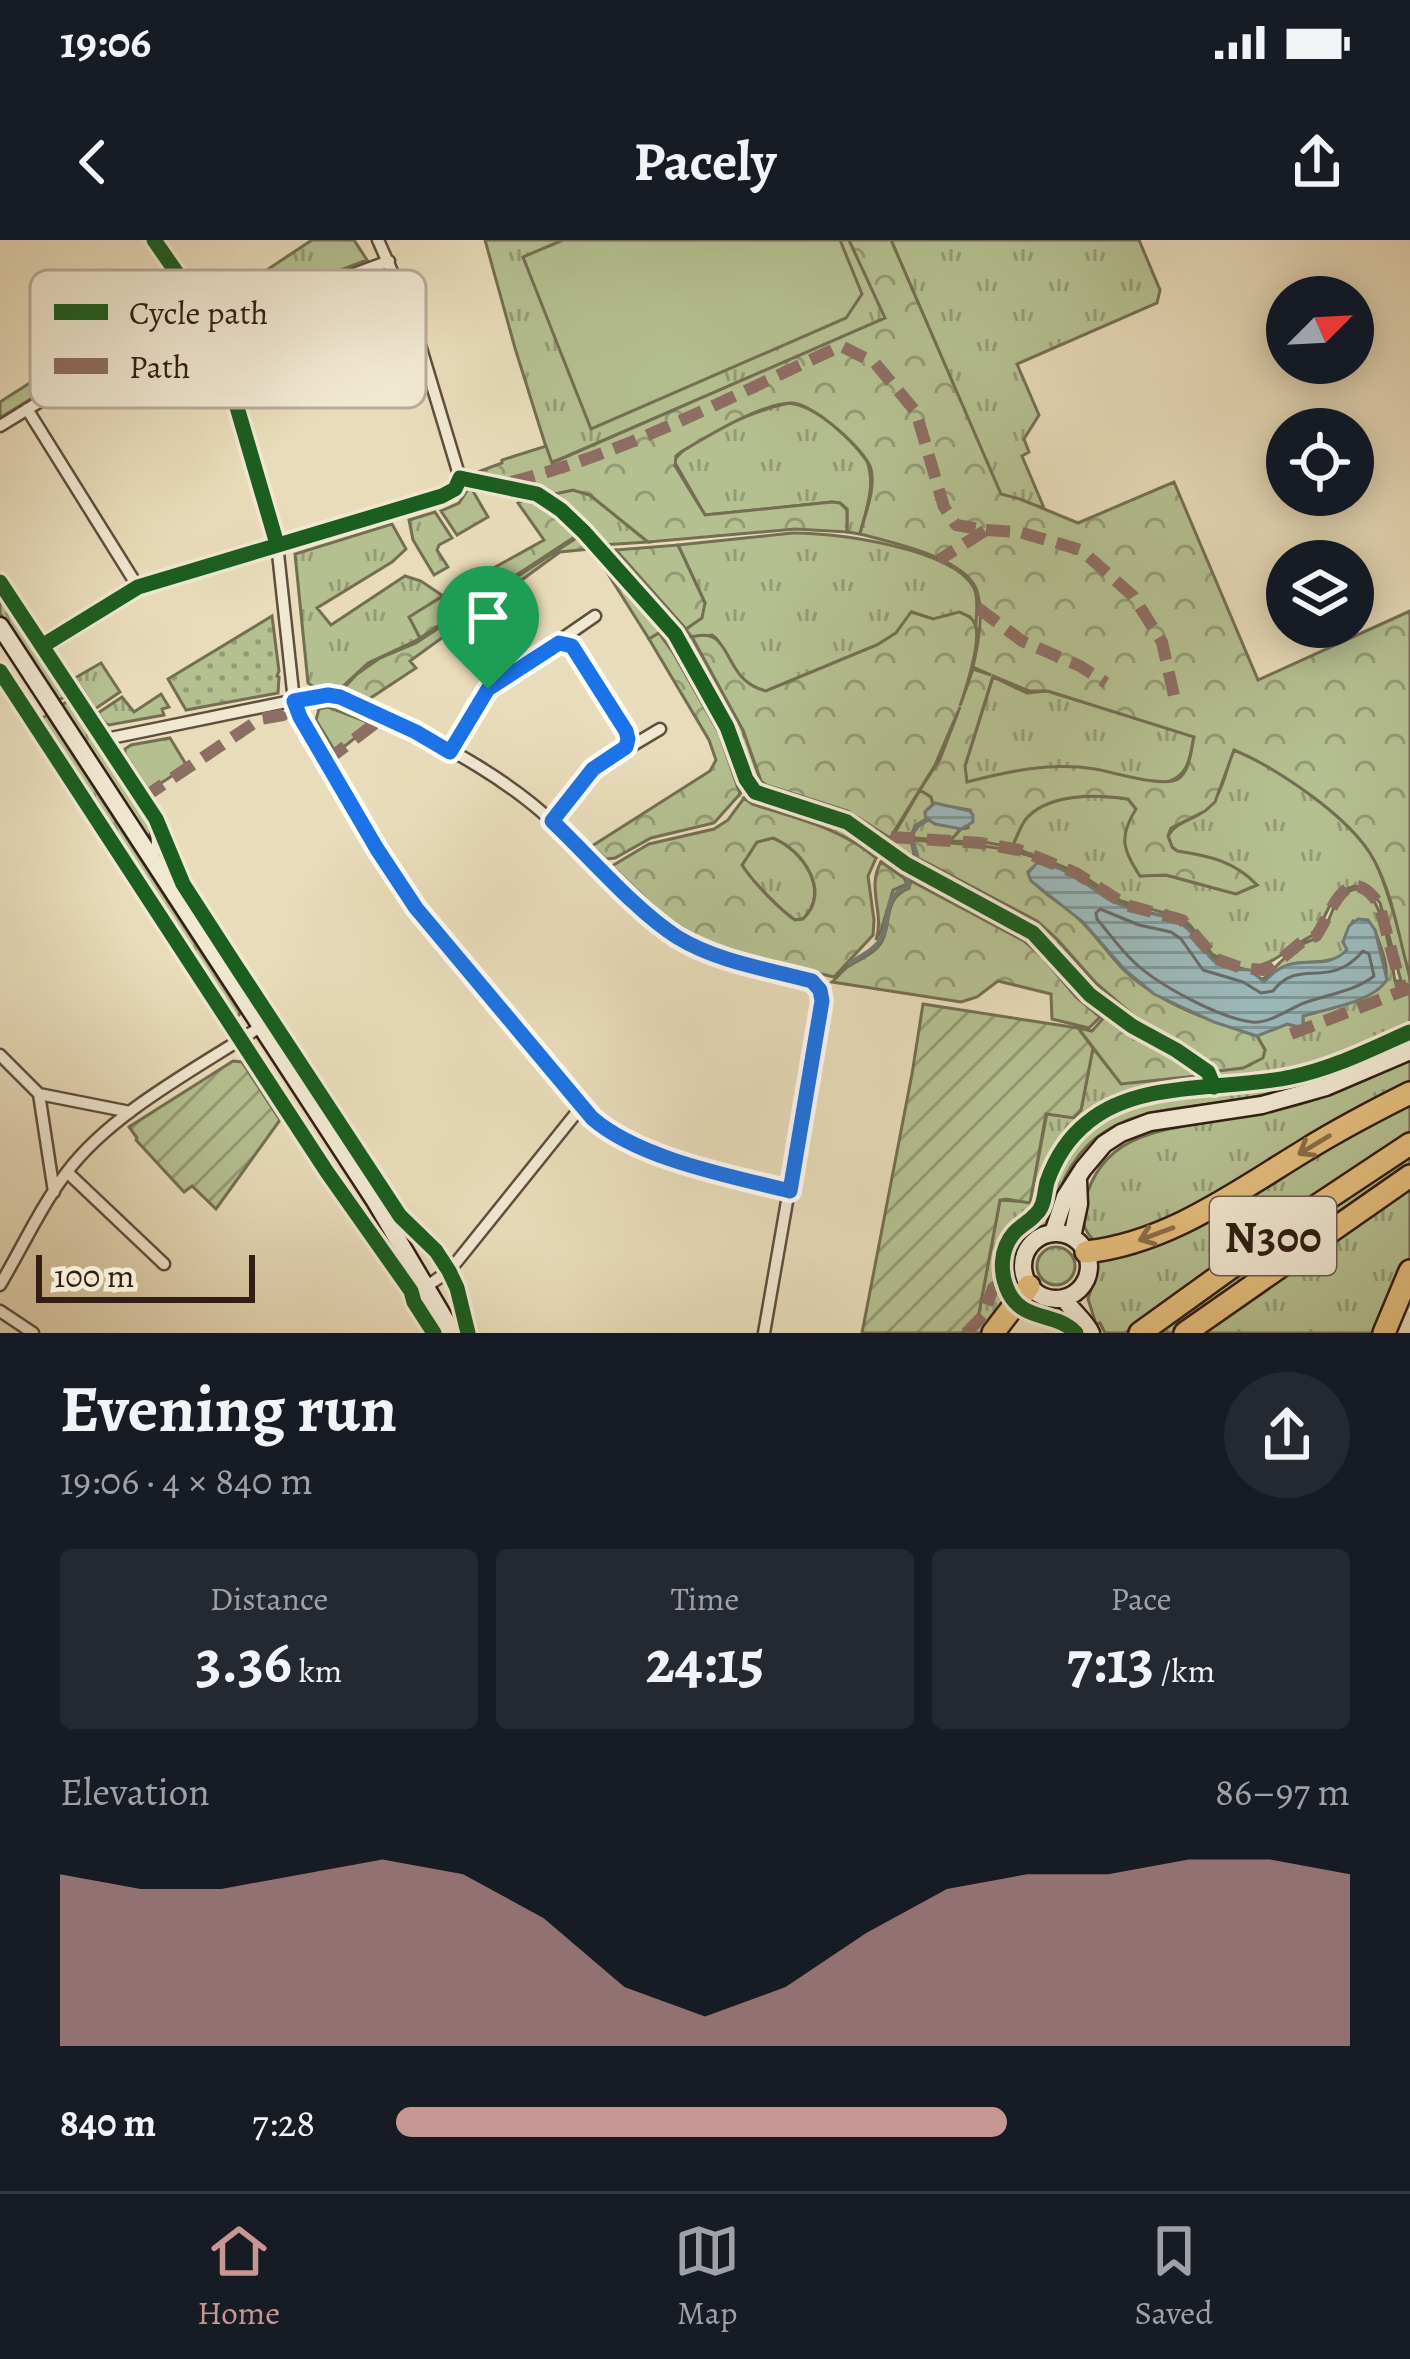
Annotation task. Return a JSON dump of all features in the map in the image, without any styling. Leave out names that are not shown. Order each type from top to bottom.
[{"type":"highway","name":"N300","points":[[1070,1241],[1116,1246],[1168,1230],[1410,1093]]},
{"type":"highway","name":"N300","points":[[1140,1333],[1410,1144]]},
{"type":"highway","name":"N300","points":[[1185,1333],[1410,1177]]},
{"type":"highway","name":"N300","points":[[1384,1333],[1410,1271]]},
{"type":"highway","points":[[993,1333],[1029,1286]]},
{"type":"street","points":[[154,240],[175,270]]},
{"type":"street","points":[[378,240],[392,270]]},
{"type":"street","points":[[364,270],[389,261]]},
{"type":"street","points":[[41,646],[138,587],[455,489],[466,479],[426,361]]},
{"type":"street","points":[[0,426],[30,407]]},
{"type":"street","points":[[237,408],[277,544],[294,701],[377,849],[416,908],[581,1107],[605,1129],[729,1177],[790,1191]]},
{"type":"street","points":[[27,409],[138,587]]},
{"type":"street","points":[[0,582],[156,819],[157,848],[151,860]]},
{"type":"street","points":[[450,752],[488,689],[595,616]]},
{"type":"street","points":[[0,626],[367,1188],[419,1288]]},
{"type":"street","points":[[559,643],[572,646],[616,714],[626,731],[626,747]]},
{"type":"street","points":[[0,671],[327,1172],[453,1333]]},
{"type":"street","points":[[106,739],[294,701],[340,697],[416,732],[497,779],[552,821],[641,908],[681,940],[723,958],[812,981],[822,995],[764,1333]]},
{"type":"street","points":[[552,821],[593,769],[660,729]]},
{"type":"street","points":[[0,1285],[54,1192],[88,1148],[130,1112],[260,1027]]},
{"type":"street","points":[[1088,1327],[1072,1311],[1072,1294],[1089,1268],[1070,1241],[1065,1197],[1104,1144],[1140,1125],[1262,1105],[1326,1087],[1410,1051]]},
{"type":"street","points":[[0,1055],[39,1094],[54,1192]]},
{"type":"street","points":[[39,1094],[130,1112]]},
{"type":"street","points":[[419,1288],[459,1259],[581,1107]]},
{"type":"street","points":[[67,1172],[164,1264]]},
{"type":"street","points":[[1070,1241],[1035,1240],[1022,1267],[1029,1286],[1045,1298],[1072,1294]]},
{"type":"street","points":[[0,1311],[33,1333]]},
{"type":"green space","points":[[312,240],[354,240],[367,260],[341,270],[267,270]]},
{"type":"green space","points":[[485,240],[849,240],[886,318],[551,463]]},
{"type":"green space","points":[[563,240],[840,240],[862,294],[846,318],[591,429],[523,257]]},
{"type":"green space","points":[[849,240],[891,240],[1001,494],[1078,523],[1174,482],[1258,680],[1328,648],[1374,648],[1374,627],[1410,611],[1410,977],[1386,888],[1363,844],[1312,796],[1234,750],[1215,802],[1171,828],[1168,836],[1177,851],[1220,861],[1257,885],[1236,894],[1166,875],[1140,876],[1125,842],[1136,809],[1128,799],[1087,796],[1046,805],[1025,820],[1012,847],[950,841],[968,828],[970,810],[933,804],[920,790],[940,759],[960,707],[935,765],[890,838],[848,811],[761,781],[743,730],[692,637],[715,639],[741,676],[766,691],[877,645],[896,633],[911,612],[933,619],[959,612],[972,619],[977,632],[960,706],[973,669],[991,675],[973,667],[980,609],[970,579],[926,553],[860,534],[871,493],[871,469],[849,440],[813,411],[793,403],[752,414],[681,452],[675,466],[705,515],[832,502],[847,510],[847,532],[795,529],[648,542],[590,495],[573,490],[549,495],[472,474],[546,446],[552,463],[885,318]],"holes":[[[993,676],[1029,691],[1048,691],[1194,737],[1185,771],[1178,779],[1161,782],[1095,769],[1046,767],[967,782],[965,766]]]},
{"type":"green space","points":[[891,240],[1139,240],[1160,290],[1157,303],[1017,364],[1039,415],[1024,439],[1029,452],[1022,456],[1044,508],[1001,495]]},
{"type":"green space","points":[[30,383],[30,399],[0,418],[0,402]]},
{"type":"green space","points":[[789,403],[822,417],[867,461],[870,488],[860,534],[847,532],[847,509],[832,502],[705,515],[674,461],[710,433]]},
{"type":"green space","points":[[470,486],[488,517],[457,535],[441,511],[459,503]]},
{"type":"green space","points":[[573,490],[590,495],[648,542],[602,545],[549,495]]},
{"type":"green space","points":[[530,497],[579,534],[420,638],[409,617],[544,540],[518,503]]},
{"type":"green space","points":[[435,512],[452,538],[437,550],[448,567],[434,575],[413,540],[409,520]]},
{"type":"green space","points":[[392,524],[406,549],[317,608],[331,625],[405,576],[443,596],[410,617],[420,638],[368,663],[341,688],[314,687],[308,683],[295,554]]},
{"type":"green space","points":[[792,533],[862,539],[918,553],[962,574],[976,592],[976,626],[970,617],[933,619],[912,612],[896,633],[877,645],[766,691],[740,676],[712,635],[692,637],[743,730],[761,781],[846,811],[890,838],[885,844],[846,817],[754,784],[734,729],[684,641],[691,636],[686,630],[680,634],[610,554],[616,550],[687,629],[705,603],[678,545]]},
{"type":"green space","points":[[581,535],[590,549],[560,552],[410,661],[416,668],[369,699],[343,689],[380,658],[416,643]]},
{"type":"green space","points":[[678,545],[705,603],[702,618],[686,629],[616,550]]},
{"type":"green space","points":[[591,547],[677,646],[722,726],[744,787],[740,794],[719,733],[674,654],[659,633],[649,639]]},
{"type":"green space","points":[[0,593],[66,696],[59,700],[0,613]]},
{"type":"green space","points":[[272,616],[278,693],[186,710],[168,679]]},
{"type":"green space","points":[[659,633],[719,733],[740,794],[714,823],[651,838],[606,859],[592,846],[710,771],[716,760],[649,639]]},
{"type":"green space","points":[[101,663],[120,692],[95,709],[75,678]]},
{"type":"green space","points":[[993,677],[1027,693],[1047,691],[1194,736],[1187,765],[1167,782],[966,782],[965,766]]},
{"type":"green space","points":[[161,694],[169,707],[162,709],[164,715],[109,725],[98,713],[122,697],[134,712]]},
{"type":"green space","points":[[69,700],[147,820],[148,837],[71,723],[62,705]]},
{"type":"green space","points":[[328,707],[370,723],[336,753],[316,720],[319,709]]},
{"type":"green space","points":[[47,715],[239,1015],[232,1019],[225,1011],[227,1003],[203,966],[195,965],[193,951],[68,758],[57,753],[59,744],[42,718]]},
{"type":"green space","points":[[170,738],[187,766],[149,791],[125,749]]},
{"type":"green space","points":[[1233,749],[1310,794],[1372,856],[1405,954],[1410,1027],[1273,1076],[1224,1082],[1204,1062],[1218,1071],[1250,1065],[1265,1050],[1257,1036],[1287,1024],[1297,1027],[1303,1024],[1303,1016],[1364,997],[1383,984],[1386,965],[1375,930],[1353,921],[1343,942],[1345,954],[1284,966],[1264,982],[1212,954],[1180,917],[1121,901],[1077,872],[1012,847],[1025,820],[1046,805],[1088,796],[1128,799],[1136,809],[1140,876],[1166,875],[1236,894],[1257,885],[1220,861],[1177,851],[1168,836],[1214,800]],"holes":[[[1355,886],[1371,892],[1380,903],[1401,981],[1395,981],[1375,902],[1355,889],[1337,901],[1318,937],[1296,948],[1266,977],[1257,976],[1253,967],[1316,934],[1340,894]]]},
{"type":"green space","points":[[920,790],[933,804],[911,836],[928,820],[961,829],[950,841],[893,836]]},
{"type":"green space","points":[[744,798],[818,818],[881,853],[876,858],[832,831],[752,804]]},
{"type":"green space","points":[[744,798],[832,831],[876,858],[868,876],[873,935],[834,977],[742,955],[700,939],[662,914],[612,866],[649,844],[714,829],[728,820]],"holes":[[[773,838],[803,862],[814,885],[815,897],[803,919],[795,920],[782,909],[742,865],[757,842]]]},
{"type":"green space","points":[[773,838],[794,852],[810,873],[814,897],[803,919],[795,920],[782,909],[742,865],[757,842]]},
{"type":"green space","points":[[892,838],[913,840],[912,860],[935,866],[1037,921],[1096,983],[1171,1042],[1137,1024],[1106,1001],[1032,926],[904,858],[887,846]]},
{"type":"green space","points":[[913,840],[1028,855],[1068,871],[1133,908],[1122,906],[1069,872],[1038,863],[1028,872],[1139,983],[1187,1011],[1257,1036],[1265,1050],[1263,1058],[1243,1068],[1218,1071],[1148,1028],[1096,983],[1037,921],[918,858]]},
{"type":"green space","points":[[886,857],[1022,932],[1105,1013],[1100,1017],[1070,992],[1024,941],[911,881],[905,872],[904,878],[881,862]]},
{"type":"green space","points":[[881,862],[907,884],[893,890],[876,940],[875,881]]},
{"type":"green space","points":[[911,881],[1024,941],[1100,1017],[1089,1028],[1052,1019],[1051,994],[998,981],[961,1002],[832,982],[881,943],[892,903]]},
{"type":"green space","points":[[1133,909],[1178,919],[1189,928],[1210,956],[1237,967],[1209,959],[1177,921]]},
{"type":"green space","points":[[923,1004],[1078,1028],[1093,1048],[1081,1110],[1074,1118],[1046,1114],[1030,1203],[1000,1200],[978,1318],[962,1333],[862,1333],[912,1074]]},
{"type":"green space","points":[[1107,1014],[1196,1076],[1121,1084],[1078,1028],[1092,1031]]},
{"type":"green space","points":[[1410,1036],[1410,1042],[1312,1082],[1135,1117],[1103,1133],[1071,1167],[1049,1223],[1020,1249],[1016,1296],[1007,1270],[1008,1252],[1017,1236],[1042,1215],[1062,1159],[1092,1124],[1113,1111],[1160,1096],[1305,1078]]},
{"type":"green space","points":[[1093,1048],[1121,1083],[1195,1076],[1174,1055],[1202,1074],[1204,1079],[1199,1085],[1132,1096],[1076,1127],[1050,1165],[1036,1211],[1017,1220],[1000,1242],[996,1279],[1008,1307],[986,1333],[962,1333],[978,1318],[1000,1200],[1030,1202],[1047,1113],[1081,1110]]},
{"type":"green space","points":[[1410,1060],[1410,1088],[1165,1226],[1096,1242],[1085,1229],[1084,1207],[1093,1180],[1103,1163],[1132,1141],[1167,1129],[1307,1102]]},
{"type":"green space","points":[[233,1061],[242,1062],[280,1120],[216,1209],[192,1186],[184,1192],[129,1127]]},
{"type":"green space","points":[[1410,1101],[1410,1135],[1225,1259],[1125,1333],[1105,1333],[1096,1324],[1088,1299],[1095,1276],[1094,1257]]},
{"type":"green space","points":[[1410,1153],[1410,1168],[1174,1333],[1152,1333]]},
{"type":"green space","points":[[1410,1186],[1410,1260],[1379,1333],[1201,1333]]},
{"type":"green space","points":[[1056,1247],[1069,1253],[1075,1266],[1069,1279],[1056,1285],[1043,1279],[1037,1266],[1043,1253]]},
{"type":"water","points":[[935,803],[970,811],[973,822],[961,829],[935,824],[925,812]]},
{"type":"water","points":[[1037,863],[1071,874],[1121,905],[1177,921],[1214,961],[1250,970],[1264,982],[1287,965],[1337,957],[1347,950],[1343,942],[1349,926],[1358,919],[1368,920],[1375,930],[1387,980],[1360,999],[1303,1016],[1300,1027],[1287,1024],[1257,1036],[1214,1022],[1154,994],[1125,970],[1083,922],[1031,881],[1028,873]]},
{"type":"waterway","points":[[911,836],[927,820]]},
{"type":"waterway","points":[[912,842],[917,856],[913,860]]},
{"type":"waterway","points":[[850,963],[879,941],[894,895],[909,886],[906,873]]},
{"type":"marked path","points":[[511,482],[638,439],[841,346],[875,363],[916,412],[944,507],[956,525],[986,530],[939,560]]},
{"type":"marked path","points":[[986,530],[1019,532],[1081,550],[1133,596],[1162,642],[1174,696]]},
{"type":"marked path","points":[[978,608],[1022,641],[1106,683]]},
{"type":"marked path","points":[[143,798],[260,719],[283,715],[294,701]]},
{"type":"marked path","points":[[326,761],[373,725],[377,713]]},
{"type":"marked path","points":[[891,837],[1019,850],[1076,873],[1126,905],[1182,920],[1216,959],[1242,968],[1270,968],[1316,936],[1341,894],[1357,886],[1379,904],[1402,990]]},
{"type":"marked path","points":[[1291,1034],[1410,988]]},
{"type":"marked path","points":[[966,1333],[983,1316],[993,1288],[1004,1281]]},
{"type":"cycle path","points":[[154,240],[175,270]]},
{"type":"cycle path","points":[[237,408],[277,544]]},
{"type":"cycle path","points":[[42,646],[138,587],[442,496],[455,489],[460,478],[537,494],[584,532],[675,634],[727,727],[755,792],[847,822],[906,864],[1033,933],[1090,995],[1208,1072],[1214,1087]]},
{"type":"cycle path","points":[[0,582],[156,819],[183,884],[236,966],[400,1216],[449,1271],[468,1333]]},
{"type":"cycle path","points":[[0,671],[327,1172],[411,1291],[434,1333]]},
{"type":"cycle path","points":[[1076,1333],[1015,1302],[1002,1262],[1009,1239],[1041,1208],[1054,1165],[1081,1128],[1109,1108],[1133,1099],[1306,1073],[1410,1032]]},
{"type":"route","points":[[559,643],[572,646],[628,739],[626,747],[593,769],[552,821],[681,940],[723,958],[812,981],[818,987],[822,1001],[790,1191],[688,1164],[616,1136],[592,1118],[416,908],[377,849],[294,701],[340,697],[450,752],[488,689],[559,643]]}]
